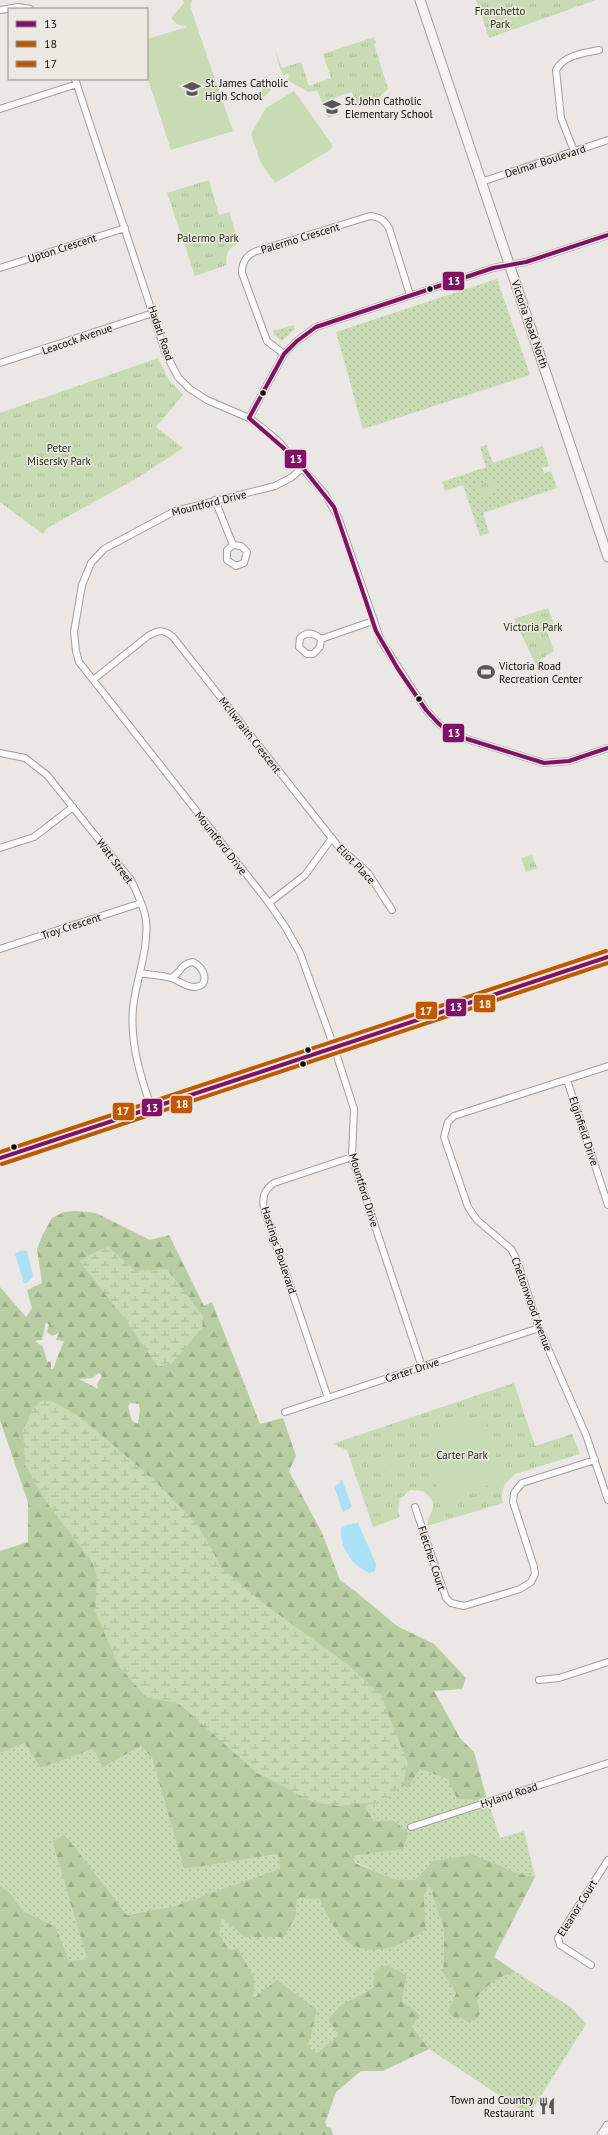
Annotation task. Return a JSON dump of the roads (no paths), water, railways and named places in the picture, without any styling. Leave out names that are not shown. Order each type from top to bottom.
[{"type":"main road","name":"Victoria Road North","points":[[420,0],[509,265],[605,540],[608,557]]},
{"type":"main road","points":[[0,1158],[608,957]]},
{"type":"main road","points":[[602,2135],[608,2126]]},
{"type":"street","points":[[12,8],[24,8]]},
{"type":"street","points":[[574,151],[562,118],[556,70],[559,64],[565,60],[599,50]]},
{"type":"street","points":[[0,109],[76,81]]},
{"type":"street","name":"Hadati Road","points":[[76,81],[166,354],[178,377],[190,389],[206,400],[249,418],[278,441],[303,467],[334,507],[381,641],[426,710],[449,732],[544,763],[569,761],[608,748]]},
{"type":"street","name":"Delmar Boulevard","points":[[481,182],[608,140]]},
{"type":"street","name":"Palermo Crescent","points":[[284,354],[267,341],[242,273],[244,261],[247,255],[370,216],[377,216],[384,221],[389,228],[410,295]]},
{"type":"street","name":"Upton Crescent","points":[[0,268],[124,228]]},
{"type":"street","points":[[249,418],[284,354],[297,341],[316,327],[493,268],[526,262],[608,235]]},
{"type":"street","name":"Leacock Avenue","points":[[0,363],[153,313]]},
{"type":"street","name":"Mountford Drive","points":[[303,467],[292,477],[275,486],[215,500],[165,514],[104,549],[91,563],[82,585],[74,641],[79,662],[269,903],[286,928],[300,953],[334,1047],[354,1109],[352,1157],[422,1367]]},
{"type":"street","points":[[215,500],[233,545]]},
{"type":"street","points":[[321,639],[373,621]]},
{"type":"street","name":"McIlwraith Crescent","points":[[93,680],[157,630],[166,632],[174,637],[332,838]]},
{"type":"street","name":"Watt Street","points":[[0,753],[25,758],[47,775],[131,880],[141,903],[146,919],[146,938],[133,1008],[133,1036],[136,1061],[151,1107]]},
{"type":"street","points":[[0,848],[34,837],[73,807]]},
{"type":"street","points":[[269,903],[305,875],[332,838]]},
{"type":"street","name":"Eliot Place","points":[[332,838],[345,854],[368,873],[392,910]]},
{"type":"street","name":"Troy Crescent","points":[[0,948],[141,903]]},
{"type":"street","points":[[140,973],[171,978],[193,987],[199,986],[204,980],[205,976],[201,966],[193,962],[184,964],[175,976],[171,978]]},
{"type":"street","name":"Cheltonwood Avenue","points":[[608,1066],[454,1116],[448,1122],[444,1137],[468,1207],[477,1220],[511,1249],[517,1260],[539,1328],[595,1460],[608,1500]]},
{"type":"street","name":"Elginfield Drive","points":[[567,1080],[608,1205]]},
{"type":"street","name":"Hastings Boulevard","points":[[328,1398],[264,1208],[263,1199],[268,1187],[274,1183],[352,1157]]},
{"type":"street","name":"Carter Drive","points":[[284,1412],[539,1328]]},
{"type":"street","name":"Fletcher Court","points":[[415,1507],[446,1598],[450,1603],[464,1606],[526,1586],[535,1574],[534,1566],[513,1502],[514,1494],[522,1483],[595,1460]]},
{"type":"street","points":[[539,1680],[560,1678],[608,1662]]},
{"type":"street","name":"Hyland Road","points":[[411,1828],[608,1763]]},
{"type":"street","name":"Eleanor Court","points":[[591,1965],[560,1945],[558,1938],[608,1860]]},
{"type":"water","points":[[22,1250],[27,1251],[33,1276],[27,1283],[24,1283],[15,1254]]},
{"type":"water","points":[[340,1480],[342,1480],[352,1507],[343,1512],[334,1486],[340,1483]]},
{"type":"water","points":[[358,1523],[376,1564],[375,1571],[370,1573],[358,1566],[349,1556],[345,1550],[341,1536],[341,1529],[346,1525]]},
{"type":"place","name":"St. James Catholic High School","points":[[192,89]]},
{"type":"place","name":"St. John Catholic Elementary School","points":[[332,107]]},
{"type":"place","name":"Victoria Road Recreation Center","points":[[486,672]]},
{"type":"place","name":"Town and Country Restaurant","points":[[547,2106]]},
{"type":"park label","name":"Franchetto Park","points":[[500,17]]},
{"type":"park label","name":"Palermo Park","points":[[208,238]]},
{"type":"park label","name":"Peter Misersky Park","points":[[59,454]]},
{"type":"park label","name":"Victoria Park","points":[[533,627]]},
{"type":"park label","name":"Carter Park","points":[[462,1455]]}]
